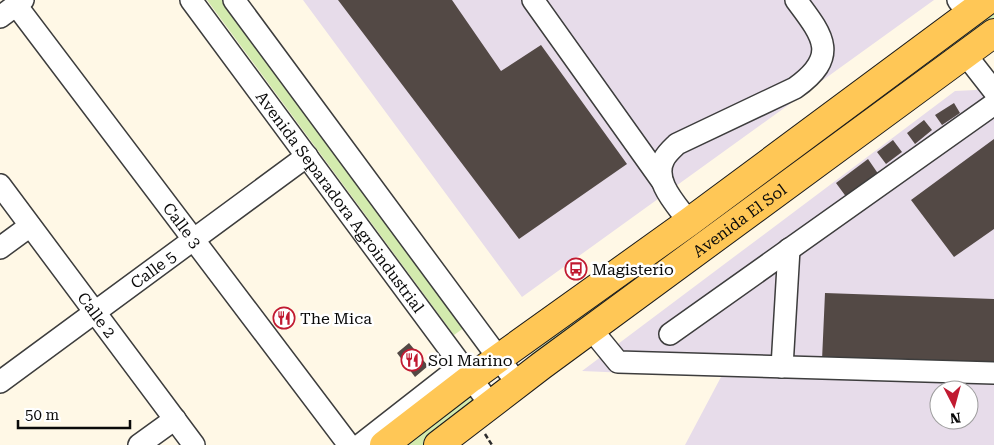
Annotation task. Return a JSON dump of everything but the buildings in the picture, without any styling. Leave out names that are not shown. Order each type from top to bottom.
[{"type":"main road","name":"Avenida El Sol","points":[[384,445],[471,378],[689,222],[972,5]]},
{"type":"main road","name":"Avenida El Sol","points":[[438,445],[591,329],[994,33]]},
{"type":"street","name":"Avenida Separadora Agroindustrial","points":[[191,0],[490,404]]},
{"type":"street","name":"Avenida Separadora Agroindustrial","points":[[234,0],[517,384]]},
{"type":"street","points":[[533,0],[689,222]]},
{"type":"street","points":[[662,181],[661,169],[664,158],[677,144],[796,88],[811,77],[820,62],[823,49],[819,32],[796,0]]},
{"type":"street","name":"Calle 3","points":[[13,7],[194,239],[349,445]]},
{"type":"street","points":[[965,54],[994,91]]},
{"type":"street","points":[[670,334],[994,104]]},
{"type":"street","name":"Calle 5","points":[[0,382],[307,156]]},
{"type":"street","name":"Calle 2","points":[[0,185],[194,445]]},
{"type":"street","points":[[0,248],[30,226]]},
{"type":"street","points":[[782,367],[790,249]]},
{"type":"street","points":[[591,329],[618,362],[994,373]]},
{"type":"street","points":[[360,445],[447,377],[471,378]]},
{"type":"street","points":[[139,445],[175,419]]},
{"type":"path","points":[[484,434],[492,445]]},
{"type":"shaded area","points":[[303,0],[934,0],[522,297]]},
{"type":"shaded area","points":[[994,77],[994,445],[685,445],[721,377],[582,371],[955,91],[976,90]]},
{"type":"green space","points":[[207,0],[223,0],[465,327],[454,335]]},
{"type":"green space","points":[[994,11],[994,23],[537,363],[531,354]]},
{"type":"green space","points":[[469,396],[472,396],[477,402],[427,445],[404,445]]},
{"type":"place","name":"Magisterio","points":[[576,269]]},
{"type":"place","name":"The Mica","points":[[284,318]]},
{"type":"place","name":"Sol Marino","points":[[412,360]]}]
